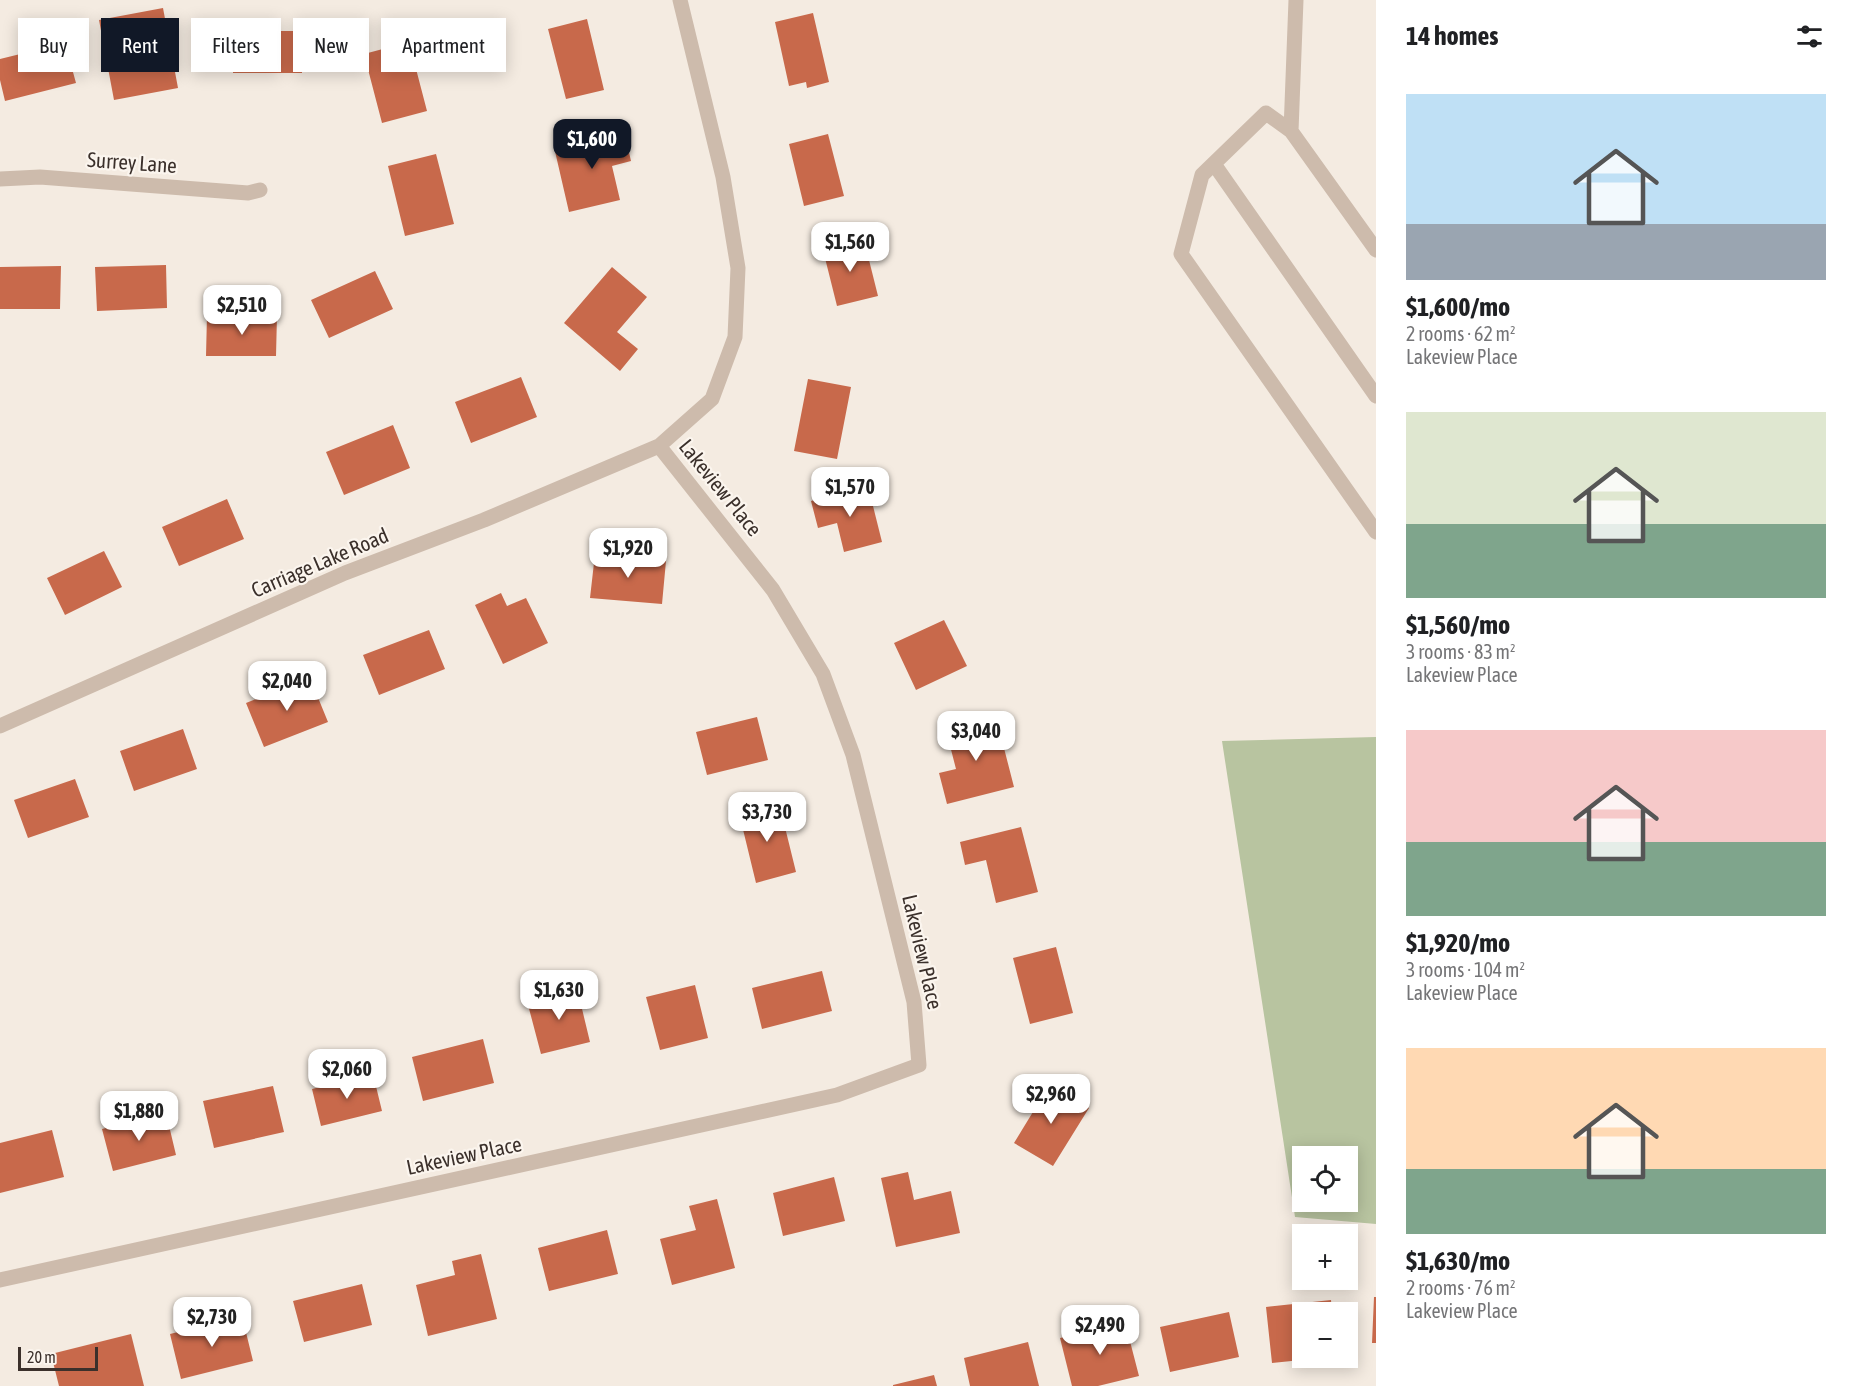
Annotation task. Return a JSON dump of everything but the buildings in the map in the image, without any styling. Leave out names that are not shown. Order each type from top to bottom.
[{"type":"street","name":"Lakeview Place","points":[[0,1280],[837,1095],[919,1065],[912,990],[853,754],[823,674],[773,590],[659,446],[712,399],[735,337],[738,268],[723,177],[680,0]]},
{"type":"street","points":[[1291,131],[1296,0]]},
{"type":"street","points":[[1376,250],[1291,131],[1266,113],[1202,176],[1181,254],[1376,532]]},
{"type":"street","points":[[1214,164],[1376,396]]},
{"type":"street","name":"Surrey Lane","points":[[0,178],[40,177],[248,193],[260,190]]},
{"type":"street","name":"Carriage Lake Road","points":[[0,726],[345,573],[484,520],[659,446]]},
{"type":"green space","points":[[1376,737],[1376,1224],[1295,1217],[1294,1212],[1358,1212],[1358,1146],[1292,1146],[1292,1197],[1222,741]]}]
